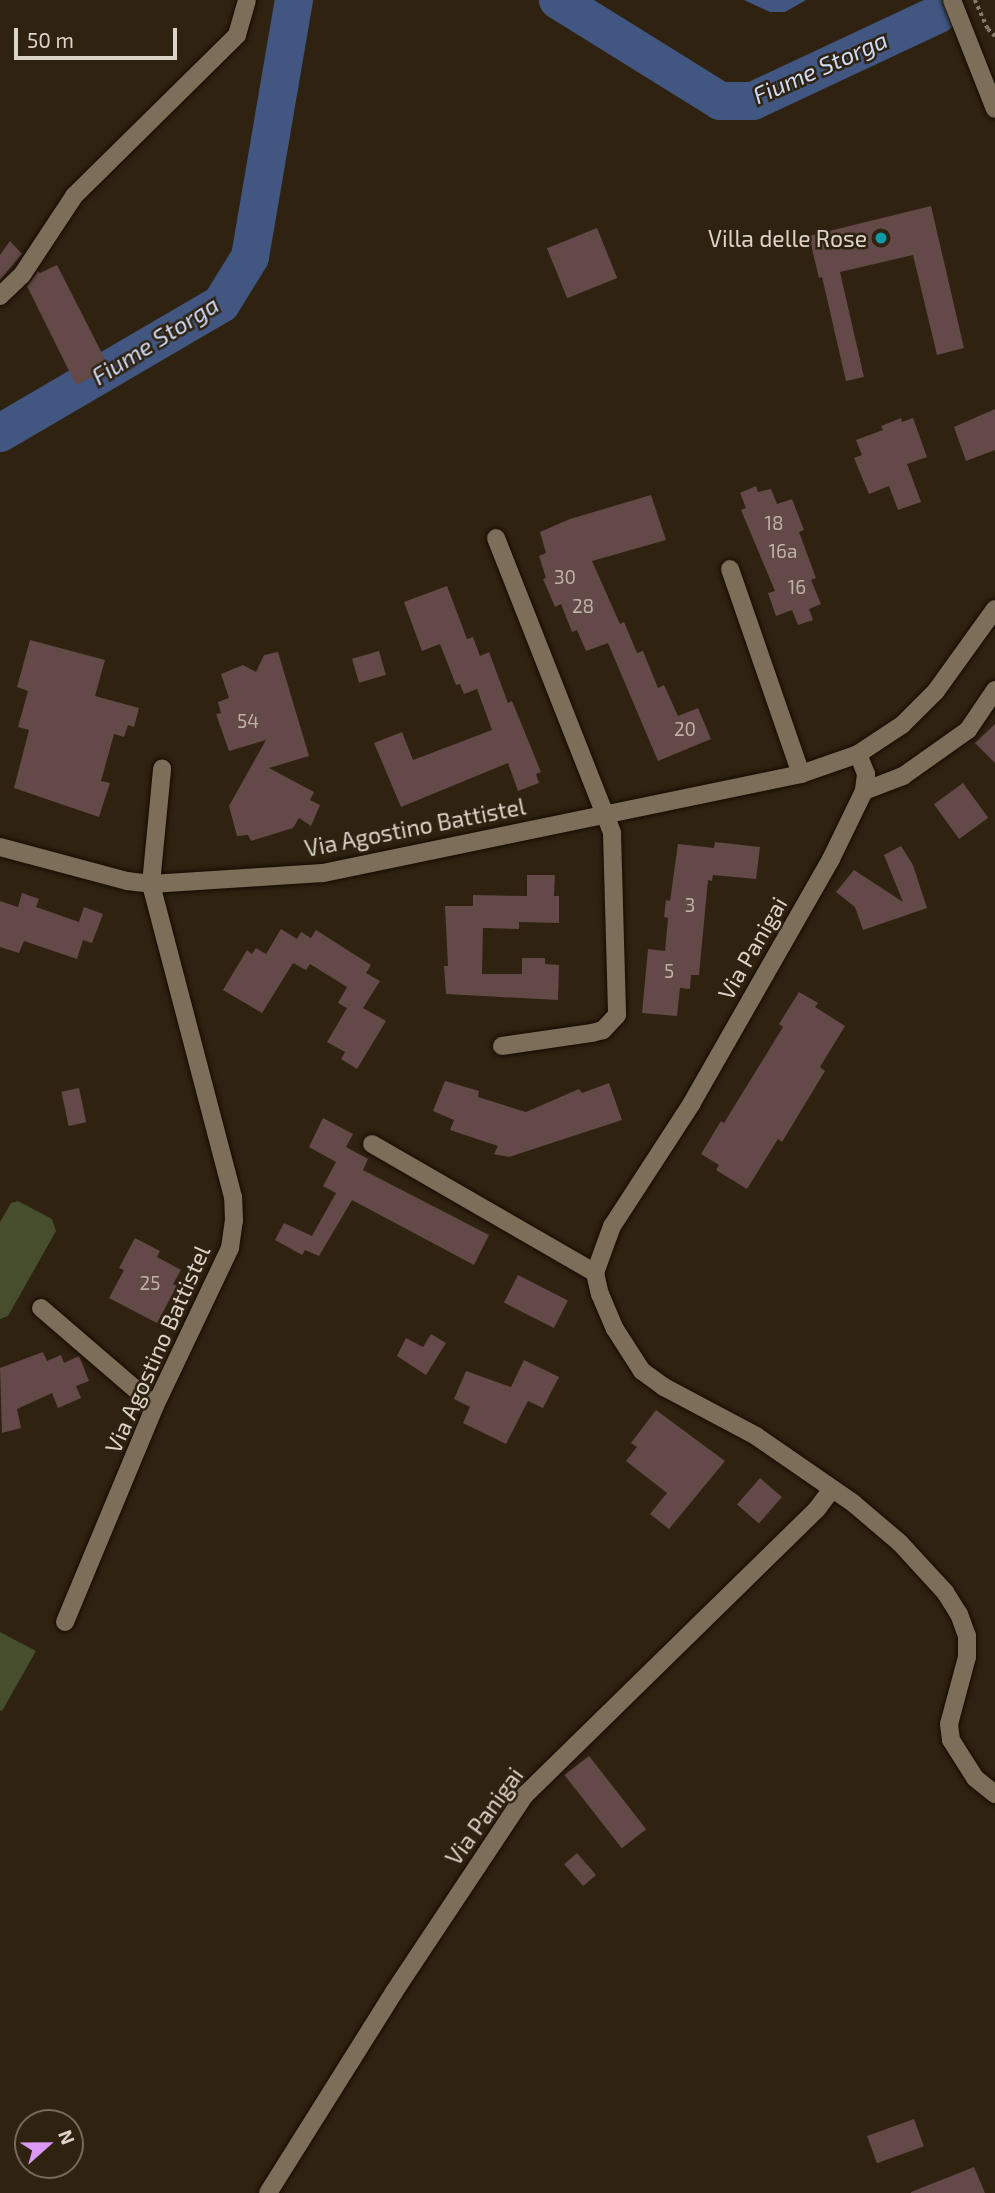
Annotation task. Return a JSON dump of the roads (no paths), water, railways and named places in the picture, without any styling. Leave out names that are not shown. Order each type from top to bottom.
[{"type":"street","points":[[0,296],[22,275],[74,196],[237,35],[247,0]]},
{"type":"street","points":[[952,0],[995,109]]},
{"type":"street","points":[[972,51],[995,67]]},
{"type":"street","points":[[496,538],[612,833],[617,1015],[603,1030],[592,1033],[502,1046]]},
{"type":"street","points":[[730,569],[801,774]]},
{"type":"street","name":"Via Agostino Battistel","points":[[0,847],[127,881],[151,884],[323,873],[801,774],[858,754],[902,725],[921,707],[995,609]]},
{"type":"street","points":[[858,754],[866,774],[864,791],[903,776],[968,730],[995,690]]},
{"type":"street","name":"Via Agostino Battistel","points":[[65,1622],[155,1406],[230,1248],[234,1221],[233,1197],[151,884],[162,769]]},
{"type":"street","name":"Via Panigai","points":[[595,1273],[612,1226],[692,1103],[831,859],[864,791]]},
{"type":"street","points":[[372,1144],[595,1273],[600,1294],[615,1329],[642,1371],[664,1387],[756,1436],[832,1489],[900,1543],[945,1592],[959,1614],[967,1636],[967,1657],[952,1705],[949,1724],[951,1740],[975,1778],[995,1794]]},
{"type":"street","points":[[41,1308],[155,1406]]},
{"type":"street","name":"Via Panigai","points":[[268,2193],[394,1992],[525,1795],[817,1509],[832,1489]]},
{"type":"water","points":[[744,0],[806,0],[785,12],[770,12]]},
{"type":"waterway","name":"Fiume Storga","points":[[0,433],[221,304],[250,257],[294,0]]},
{"type":"waterway","name":"Fiume Storga","points":[[558,0],[720,101],[753,101],[939,14]]},
{"type":"place","name":"Villa delle Rose","points":[[881,238]]}]
